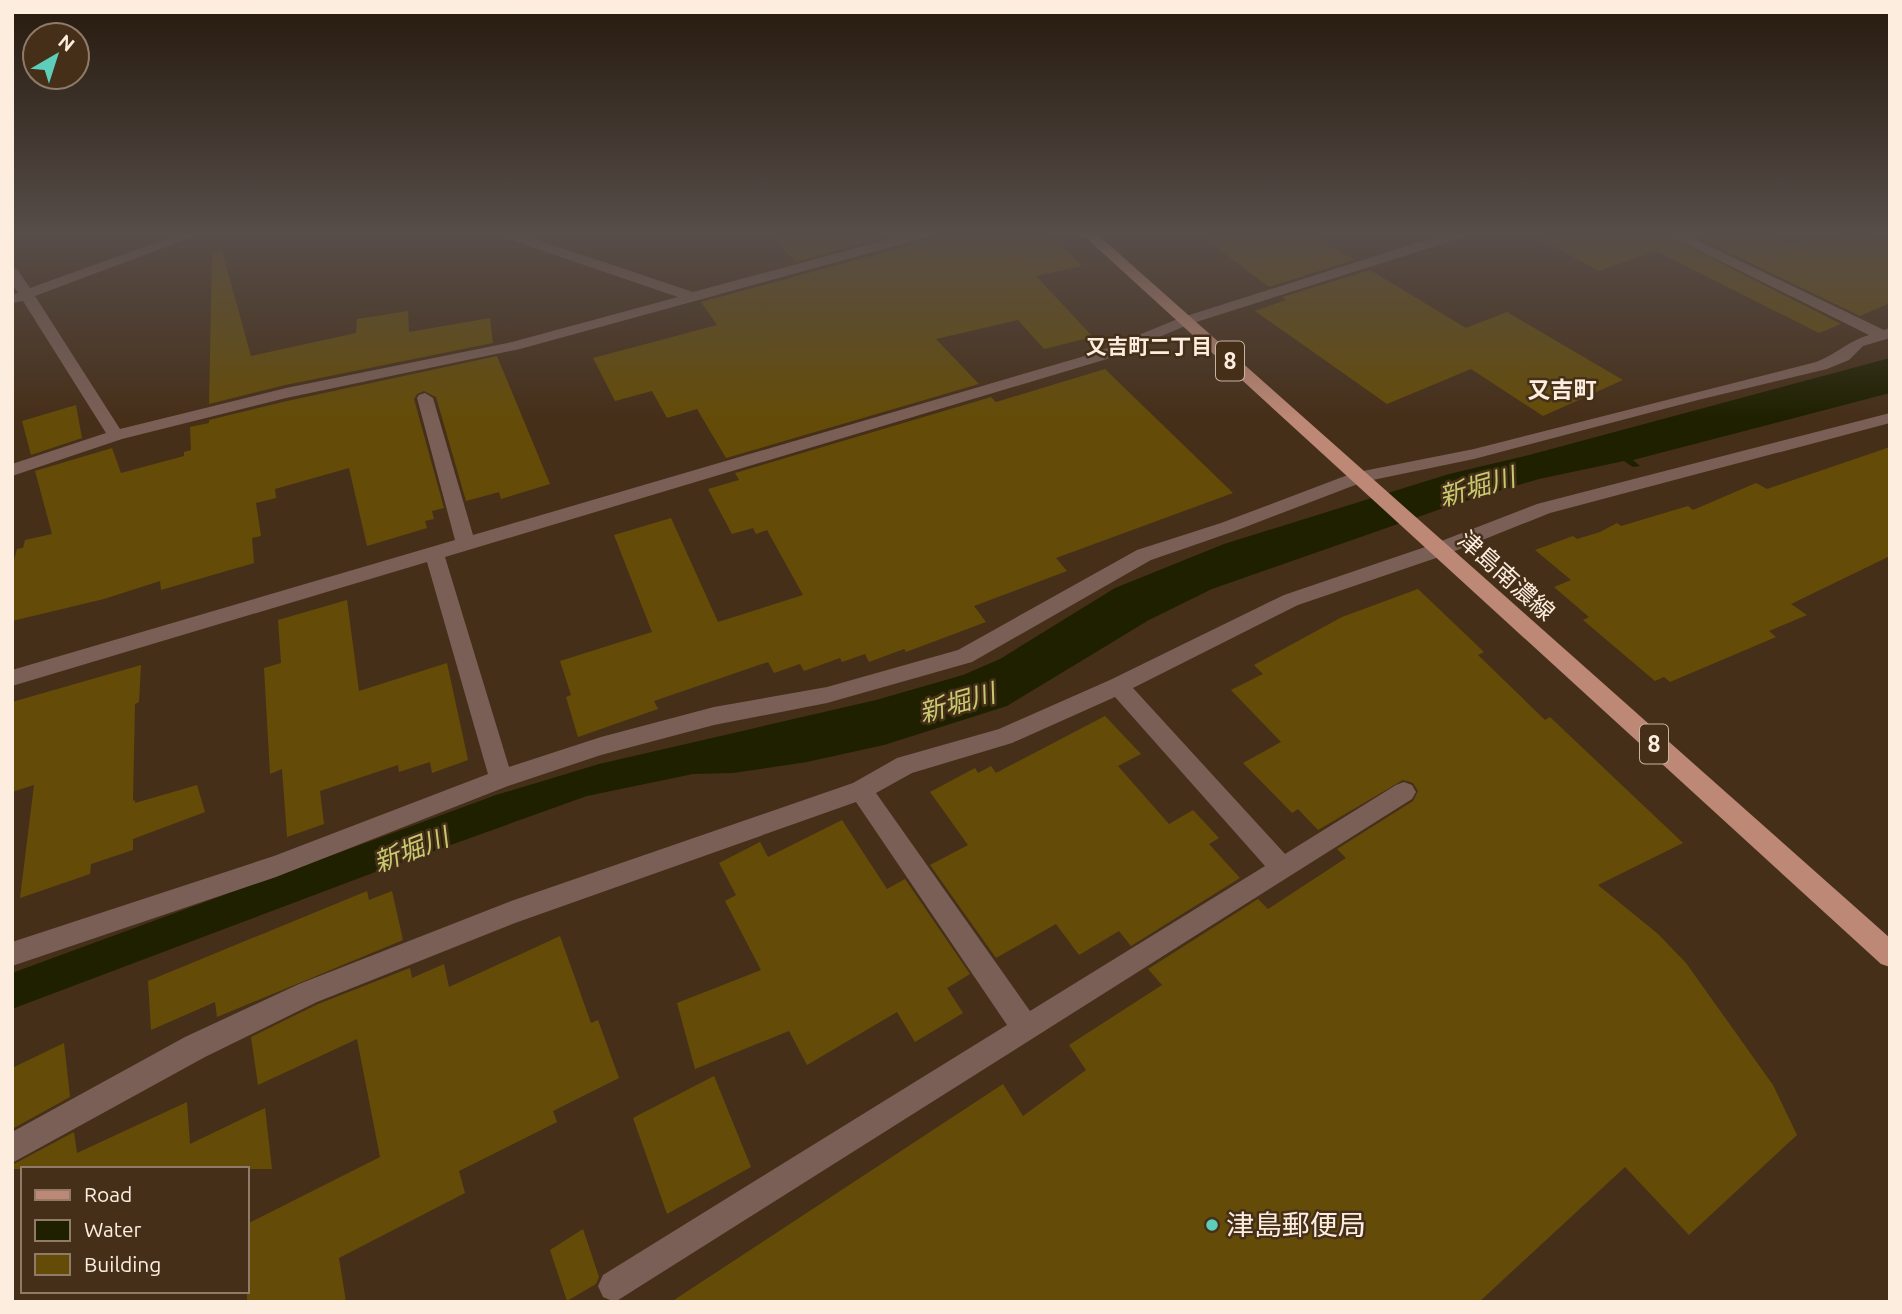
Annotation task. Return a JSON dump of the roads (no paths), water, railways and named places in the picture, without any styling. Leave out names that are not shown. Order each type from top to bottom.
[{"type":"main road","name":"津島南濃線","points":[[1157,295],[1890,955]]},
{"type":"street","points":[[12,678],[1101,356],[1185,321],[1266,295]]},
{"type":"street","points":[[1804,295],[1886,334]]},
{"type":"street","points":[[13,472],[116,435],[286,393],[514,346],[690,296]]},
{"type":"street","points":[[19,297],[116,435]]},
{"type":"street","points":[[12,954],[276,866],[501,779],[601,747],[702,719],[827,695],[965,656],[1144,555],[1228,527],[1365,483],[1694,396],[1821,366],[1843,357],[1858,343],[1886,334]]},
{"type":"street","points":[[425,398],[466,544]]},
{"type":"street","points":[[12,1148],[170,1059],[306,994],[474,925],[861,790],[905,765],[1004,737],[1118,686],[1291,600],[1438,550],[1544,508],[1890,418]]},
{"type":"street","points":[[434,554],[501,779]]},
{"type":"street","points":[[1118,686],[1283,869]]},
{"type":"street","points":[[861,790],[1026,1029]]},
{"type":"street","points":[[614,1286],[1405,792]]},
{"type":"water","name":"新堀川","points":[[1890,358],[1890,393],[1633,460],[1640,466],[1633,467],[1624,461],[1539,479],[1455,504],[1212,589],[1149,620],[1007,706],[884,745],[807,762],[733,773],[693,774],[587,796],[378,871],[12,1009],[12,973],[496,795],[599,764],[876,700],[963,675],[1000,659],[1115,588],[1224,544],[1449,474]]},
{"type":"place","name":"津島郵便局","points":[[1212,1225]]},
{"type":"district","name":"又吉町二丁目","points":[[1149,347]]},
{"type":"district","name":"又吉町","points":[[1562,390]]}]
